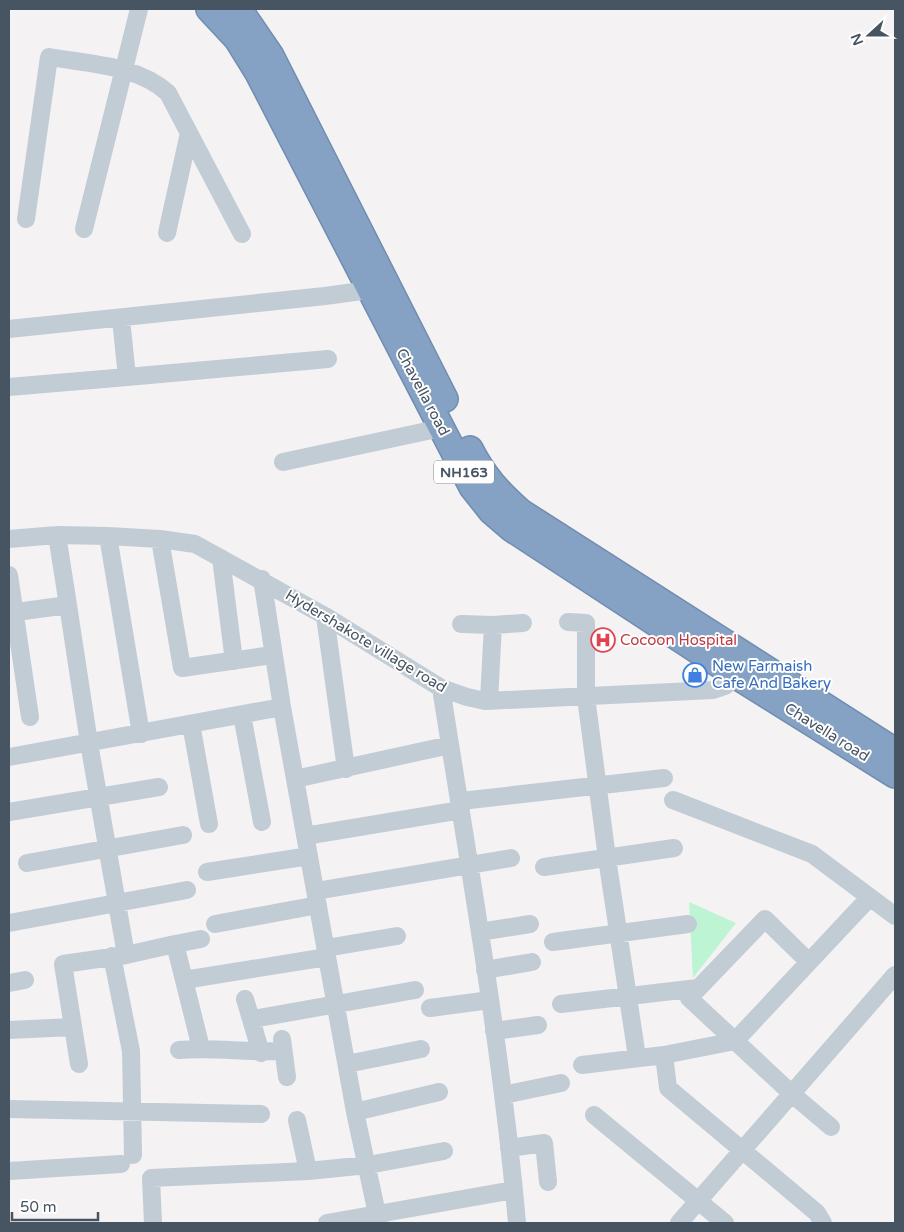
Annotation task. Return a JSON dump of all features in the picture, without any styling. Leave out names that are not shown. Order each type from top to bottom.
[{"type":"highway","name":"Chavella road","points":[[209,9],[238,39],[479,468],[498,492],[521,512],[895,775]]},
{"type":"highway","name":"Chavella road","points":[[239,9],[271,56],[377,284],[441,428],[472,488],[491,511],[512,528],[746,670],[895,751]]},
{"type":"street","points":[[84,230],[122,69],[139,9]]},
{"type":"street","points":[[26,219],[49,57],[122,69],[160,85],[168,93],[242,234]]},
{"type":"street","points":[[167,234],[189,133]]},
{"type":"street","points":[[9,329],[120,319],[377,284]]},
{"type":"street","points":[[120,319],[126,377]]},
{"type":"street","points":[[9,388],[328,359]]},
{"type":"street","points":[[283,462],[441,428]]},
{"type":"street","points":[[9,1171],[127,1160],[134,1111],[131,1051],[119,956],[117,901],[89,743],[57,535]]},
{"type":"street","name":"Hydershakote village road","points":[[9,538],[57,535],[108,536],[160,538],[195,544],[262,579],[441,688],[467,697],[489,700],[713,690],[726,686],[746,670]]},
{"type":"street","points":[[108,536],[141,734]]},
{"type":"street","points":[[160,538],[182,668],[272,655]]},
{"type":"street","points":[[221,558],[234,661]]},
{"type":"street","points":[[9,576],[12,613],[30,717]]},
{"type":"street","points":[[262,579],[272,655],[355,1112],[368,1165],[378,1219]]},
{"type":"street","points":[[12,613],[68,604]]},
{"type":"street","points":[[324,616],[346,769]]},
{"type":"street","points":[[568,622],[586,623],[586,697],[607,858],[637,1057]]},
{"type":"street","points":[[461,624],[493,625],[523,623]]},
{"type":"street","points":[[489,700],[493,625]]},
{"type":"street","points":[[441,688],[461,805],[468,864],[504,1094],[517,1223]]},
{"type":"street","points":[[9,757],[282,707]]},
{"type":"street","points":[[242,715],[262,822]]},
{"type":"street","points":[[191,724],[209,824]]},
{"type":"street","points":[[295,779],[450,745]]},
{"type":"street","points":[[305,836],[461,805],[664,778]]},
{"type":"street","points":[[9,812],[98,795],[159,787]]},
{"type":"street","points":[[673,800],[812,854],[895,916]]},
{"type":"street","points":[[27,863],[183,835]]},
{"type":"street","points":[[544,867],[674,848]]},
{"type":"street","points":[[207,872],[309,856]]},
{"type":"street","points":[[215,924],[317,898],[468,864],[511,858]]},
{"type":"street","points":[[9,923],[117,901],[187,890]]},
{"type":"street","points":[[582,1065],[664,1055],[735,1041],[870,897]]},
{"type":"street","points":[[809,962],[765,918],[689,998],[792,1094],[831,1127]]},
{"type":"street","points":[[480,932],[530,924]]},
{"type":"street","points":[[552,942],[688,924]]},
{"type":"street","points":[[184,980],[397,936]]},
{"type":"street","points":[[80,1064],[63,964],[119,956],[201,939]]},
{"type":"street","points":[[175,944],[201,1048]]},
{"type":"street","points":[[485,970],[532,962]]},
{"type":"street","points":[[679,1223],[895,975]]},
{"type":"street","points":[[561,1004],[698,988]]},
{"type":"street","points":[[252,1019],[415,990]]},
{"type":"street","points":[[245,998],[262,1053]]},
{"type":"street","points":[[430,1008],[490,1000]]},
{"type":"street","points":[[494,1031],[538,1025]]},
{"type":"street","points":[[9,1030],[74,1027]]},
{"type":"street","points":[[180,1050],[201,1048],[262,1053],[282,1045],[288,1078]]},
{"type":"street","points":[[347,1064],[421,1049]]},
{"type":"street","points":[[664,1055],[668,1088],[818,1213],[823,1223]]},
{"type":"street","points":[[504,1094],[561,1084]]},
{"type":"street","points":[[355,1112],[439,1092]]},
{"type":"street","points":[[9,1109],[261,1114]]},
{"type":"street","points":[[594,1115],[725,1223]]},
{"type":"street","points":[[297,1120],[308,1171]]},
{"type":"street","points":[[509,1148],[544,1143],[548,1182]]},
{"type":"street","points":[[153,1223],[151,1178],[308,1171],[368,1165],[444,1151]]},
{"type":"street","points":[[326,1223],[378,1219],[514,1190]]},
{"type":"green space","points":[[689,902],[736,923],[693,978]]},
{"type":"place","name":"Cocoon Hospital","points":[[603,640]]},
{"type":"place","name":"New Farmaish Cafe And Bakery","points":[[695,675]]}]
